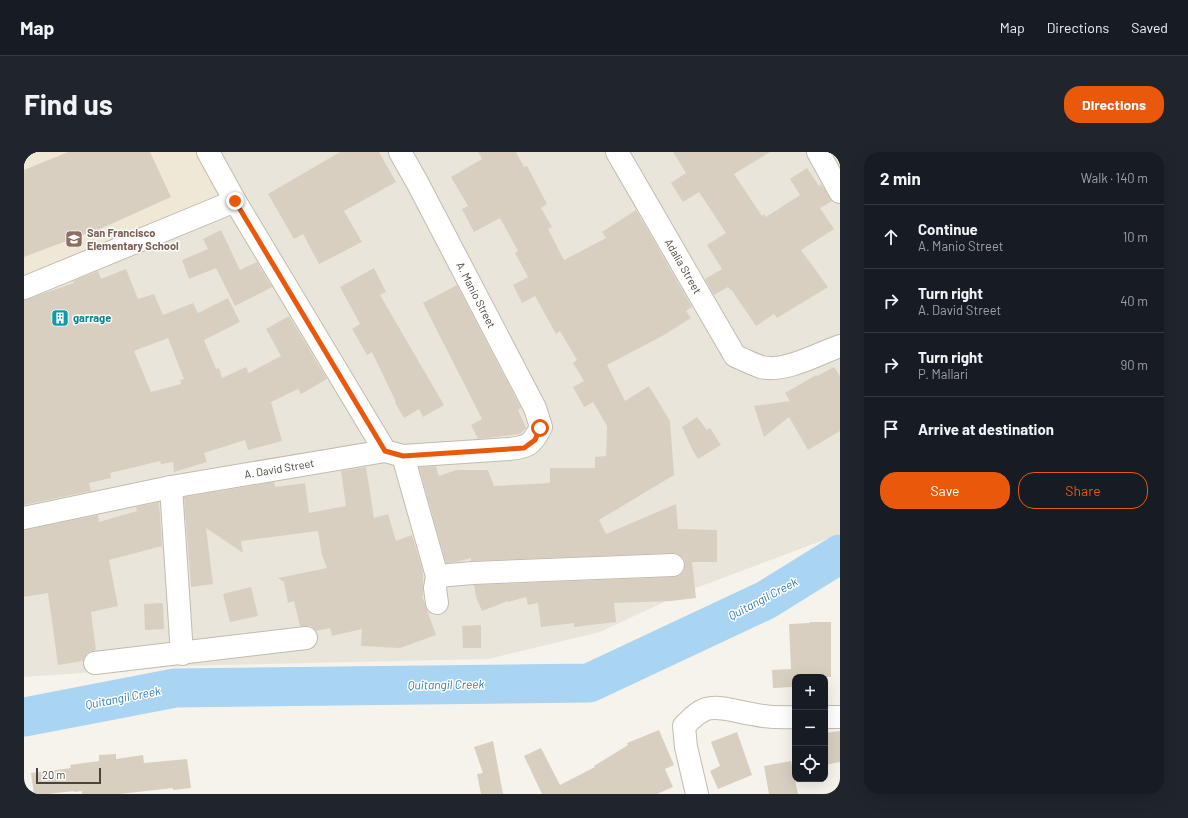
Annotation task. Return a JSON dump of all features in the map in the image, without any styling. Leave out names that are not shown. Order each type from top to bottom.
[{"type":"street","points":[[208,152],[235,201],[394,454],[437,576],[435,588],[437,603]]},
{"type":"street","name":"A. Manio Street","points":[[400,152],[418,182],[535,408],[540,428],[535,440]]},
{"type":"street","name":"Adalia Street","points":[[617,152],[735,356],[761,367],[774,368],[794,364],[840,346]]},
{"type":"street","points":[[818,152],[840,192]]},
{"type":"street","points":[[24,288],[235,201]]},
{"type":"street","name":"A. David Street","points":[[24,518],[171,487],[394,454],[524,448],[535,440]]},
{"type":"street","points":[[171,487],[182,654]]},
{"type":"street","points":[[437,576],[473,573],[673,565]]},
{"type":"street","points":[[95,663],[182,654],[306,638]]},
{"type":"street","points":[[697,794],[686,748],[684,726],[693,716],[706,709],[726,708],[773,718],[792,718]]},
{"type":"street","points":[[828,717],[840,717]]},
{"type":"shaded area","points":[[24,152],[840,152],[840,534],[688,591],[600,632],[488,659],[181,666],[24,677]]},
{"type":"shaded area","name":"San Francisco Elementary School","points":[[24,152],[198,152],[223,200],[24,278]]},
{"type":"building","name":"San Francisco Elementary School","points":[[68,152],[150,152],[171,197],[91,233],[90,232],[24,257],[24,170]]},
{"type":"building","points":[[340,152],[379,152],[396,182],[344,211],[362,242],[319,264],[303,234],[294,239],[268,194]]},
{"type":"building","points":[[478,152],[516,152],[524,167],[527,166],[547,204],[541,208],[552,227],[548,229],[564,260],[606,238],[602,232],[636,210],[692,307],[686,311],[691,318],[664,335],[607,365],[625,401],[649,386],[670,421],[674,475],[599,520],[606,534],[676,504],[678,529],[717,530],[717,562],[692,562],[696,598],[671,601],[614,603],[616,622],[574,627],[574,623],[541,627],[538,603],[528,605],[526,597],[508,601],[482,611],[476,597],[474,585],[674,577],[679,576],[684,571],[684,559],[679,554],[672,553],[471,561],[471,558],[446,563],[419,467],[436,466],[439,476],[456,470],[488,470],[494,486],[550,483],[550,468],[595,468],[595,457],[606,456],[607,426],[593,402],[584,407],[573,387],[584,381],[573,363],[577,360],[560,331],[556,334],[535,296],[522,303],[513,285],[528,277],[515,253],[518,251],[500,218],[474,232],[462,209],[468,206],[451,177],[482,159]]},
{"type":"building","points":[[673,152],[770,152],[734,174],[762,216],[764,214],[766,217],[800,195],[790,179],[807,168],[819,186],[821,184],[832,201],[820,208],[834,229],[801,250],[828,287],[777,318],[774,314],[756,326],[731,289],[730,290],[728,287],[714,295],[705,279],[722,269],[707,245],[726,233],[699,192],[683,202],[671,183],[686,173]]},
{"type":"building","points":[[221,230],[240,270],[257,262],[272,287],[235,306],[216,268],[189,279],[182,260],[208,249],[203,239]]},
{"type":"building","points":[[374,268],[386,292],[380,295],[444,405],[423,417],[419,409],[404,418],[395,403],[396,402],[372,352],[367,355],[352,329],[360,324],[340,287]]},
{"type":"building","points":[[126,269],[138,299],[154,294],[163,315],[193,303],[198,313],[228,298],[240,322],[204,340],[216,369],[219,368],[222,378],[246,367],[249,373],[281,356],[266,329],[289,316],[327,379],[301,394],[298,389],[271,402],[282,441],[248,450],[245,440],[204,453],[207,462],[174,472],[173,462],[161,464],[160,461],[110,473],[111,478],[89,483],[91,491],[24,505],[24,300],[74,283],[73,281],[98,271],[101,279]],"holes":[[[168,338],[184,379],[180,380],[181,384],[151,392],[134,351]]]},
{"type":"building","points":[[457,285],[521,408],[518,410],[526,428],[520,434],[478,439],[471,425],[482,419],[423,303]]},
{"type":"building","points":[[834,367],[840,376],[840,431],[808,450],[789,417],[764,437],[754,406],[790,401],[785,393],[816,375],[817,376]]},
{"type":"building","points":[[697,417],[707,430],[710,428],[721,445],[698,459],[682,427]]},
{"type":"building","points":[[366,467],[374,518],[388,514],[396,541],[412,535],[423,572],[422,596],[436,635],[400,648],[361,646],[362,629],[332,636],[330,628],[316,631],[311,626],[300,626],[294,601],[288,603],[284,582],[278,578],[327,568],[322,555],[318,531],[241,541],[243,553],[206,528],[213,584],[191,587],[184,497],[274,482],[275,487],[305,483],[309,513],[346,506],[341,471]]},
{"type":"building","points":[[159,502],[162,546],[109,560],[118,606],[91,612],[96,650],[87,653],[83,661],[58,665],[48,593],[24,597],[24,530],[98,515],[99,522],[137,511],[136,507]]},
{"type":"building","points":[[251,587],[258,616],[230,622],[223,594]]},
{"type":"building","points":[[163,603],[164,629],[145,630],[144,604]]},
{"type":"building","points":[[831,622],[831,677],[828,677],[828,674],[792,674],[792,687],[773,688],[772,670],[791,669],[789,624]]},
{"type":"building","points":[[481,625],[481,648],[463,648],[462,626]]},
{"type":"building","points":[[659,730],[674,765],[665,769],[673,787],[657,794],[542,794],[524,756],[541,748],[560,785],[595,767],[594,766],[628,745],[627,743]]},
{"type":"building","points":[[840,731],[840,762],[828,764],[828,746],[828,733]]},
{"type":"building","points":[[737,732],[752,775],[718,789],[710,771],[720,766],[711,742]]},
{"type":"building","points":[[493,741],[503,794],[481,794],[477,774],[483,773],[474,747]]},
{"type":"building","points":[[116,754],[116,759],[143,755],[144,763],[187,759],[191,788],[173,790],[173,788],[119,794],[82,794],[82,791],[74,791],[34,794],[31,773],[71,768],[70,765],[99,761],[99,755]]},
{"type":"building","points":[[791,761],[792,782],[795,782],[798,794],[769,794],[764,766]]},
{"type":"waterway","name":"Quitangil Creek","points":[[24,717],[175,688],[589,683],[766,600],[840,554]]},
{"type":"place","name":"San Francisco Elementary School","points":[[74,239]]},
{"type":"place","name":"garrage","points":[[60,318]]},
{"type":"route","points":[[235,201],[385,451],[403,456],[524,448],[535,440],[540,428]]}]
